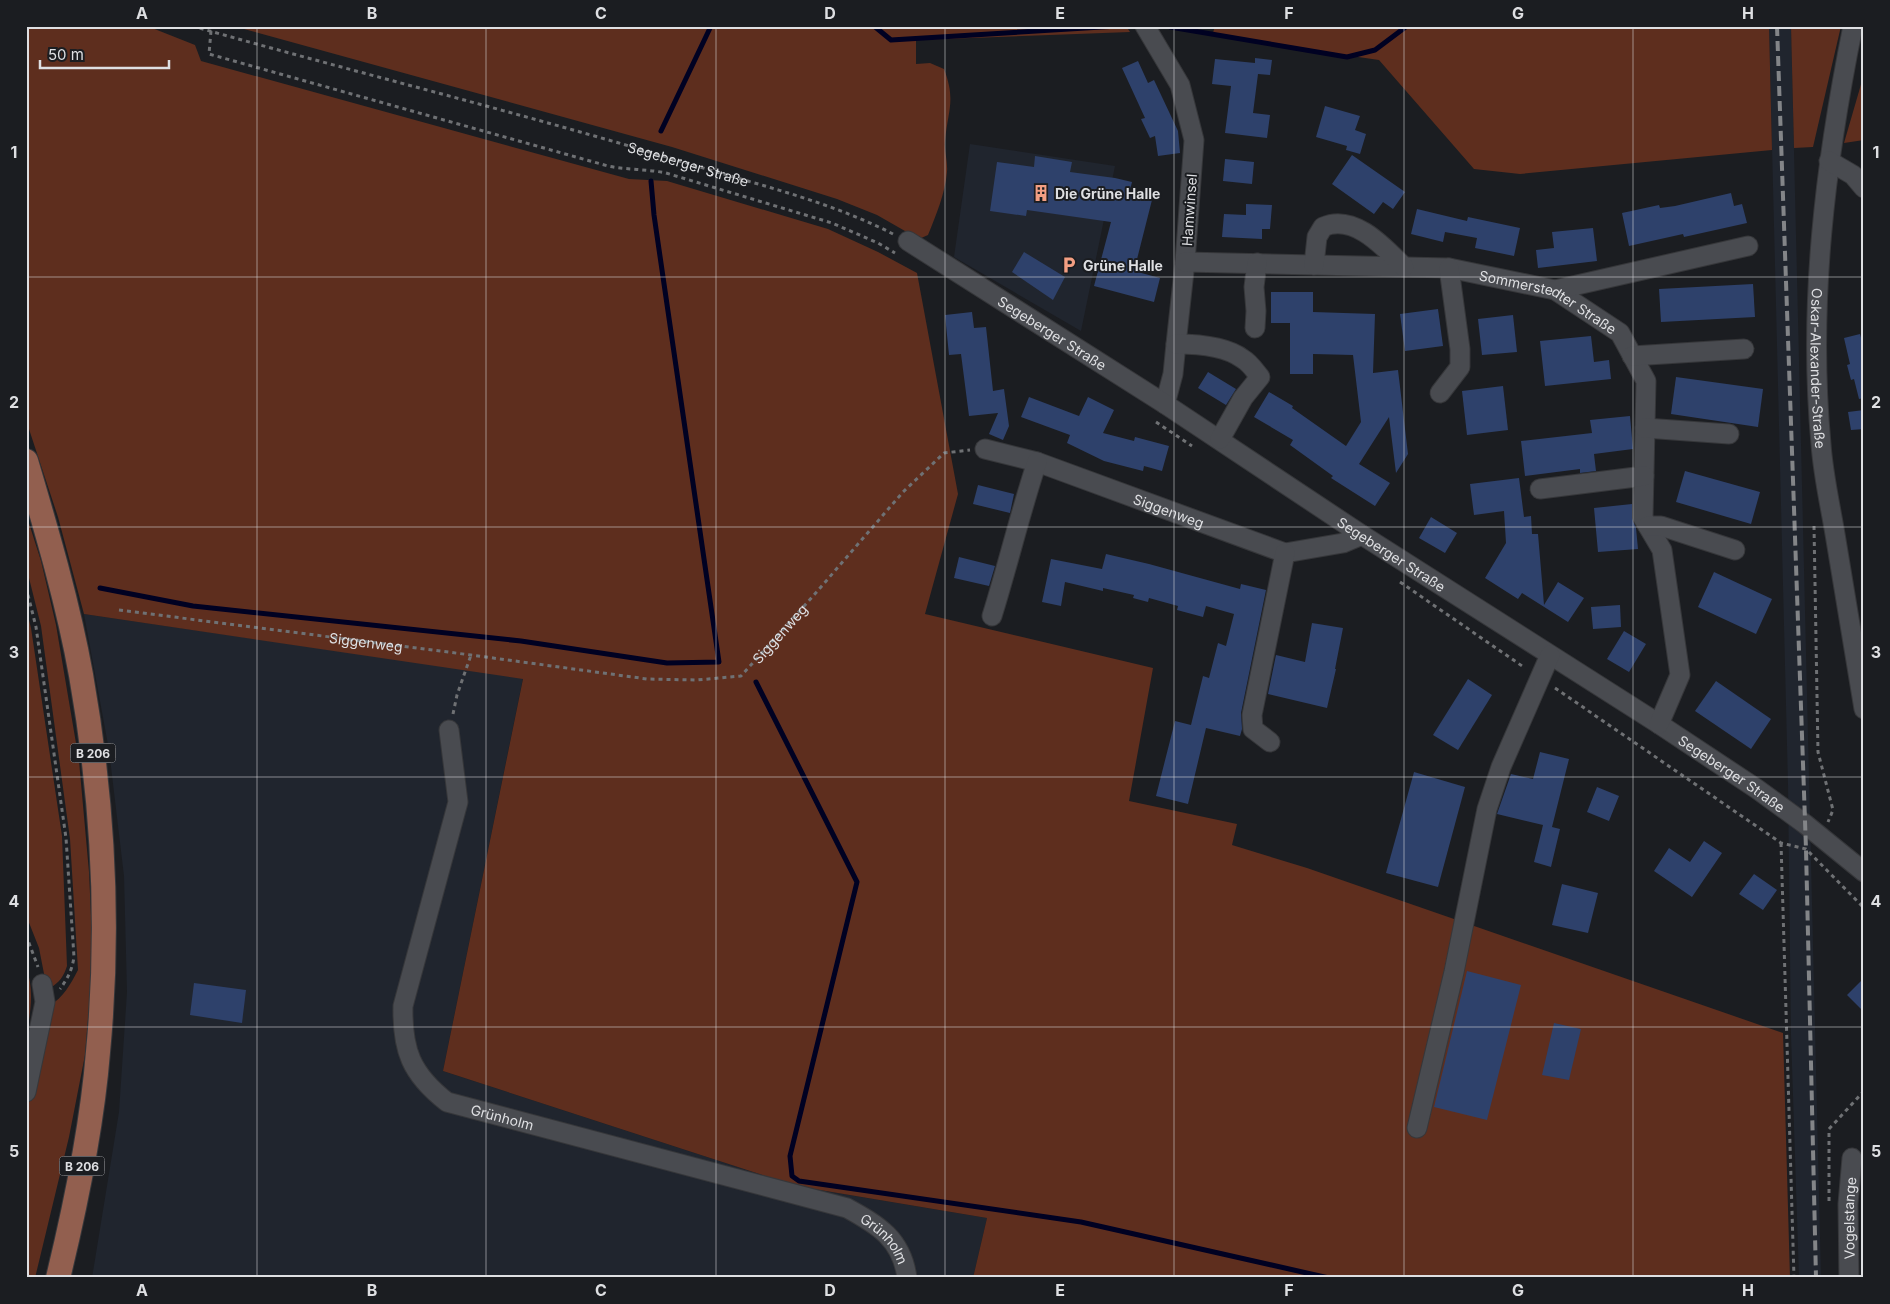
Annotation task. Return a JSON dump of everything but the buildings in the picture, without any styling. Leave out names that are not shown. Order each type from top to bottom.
[{"type":"main road","name":"B 206","points":[[26,461],[51,543],[81,674],[94,759],[102,870],[104,957],[98,1053],[88,1136],[58,1278]]},
{"type":"street","name":"Hamwinsel","points":[[1145,26],[1180,85],[1194,140],[1185,262],[1173,374],[1165,404]]},
{"type":"street","name":"Oskar-Alexander-Straße","points":[[1853,26],[1839,92],[1828,161],[1817,308],[1816,364],[1820,436],[1864,709]]},
{"type":"street","points":[[1828,161],[1853,175],[1864,188]]},
{"type":"street","points":[[1314,265],[1318,237],[1323,228],[1337,223],[1360,230],[1376,240],[1404,267]]},
{"type":"street","name":"Segeberger Straße","points":[[908,241],[1220,439],[1362,535],[1659,724],[1757,790],[1863,870]]},
{"type":"street","points":[[1555,290],[1748,246]]},
{"type":"street","name":"Sommerstedter Straße","points":[[1185,262],[1449,268],[1555,290],[1620,333],[1646,380],[1643,518],[1662,550],[1680,675],[1659,724]]},
{"type":"street","points":[[1255,328],[1254,287],[1257,263]]},
{"type":"street","points":[[1440,393],[1460,367],[1460,349],[1449,268]]},
{"type":"street","points":[[1176,344],[1227,351],[1243,358],[1260,377],[1243,398],[1220,439]]},
{"type":"street","points":[[1632,356],[1744,349]]},
{"type":"street","points":[[1645,428],[1729,434]]},
{"type":"street","name":"Siggenweg","points":[[985,448],[1038,462],[1285,553]]},
{"type":"street","points":[[992,616],[1008,566],[1020,516],[1038,462]]},
{"type":"street","points":[[1540,489],[1644,476]]},
{"type":"street","points":[[1648,526],[1661,526],[1735,550]]},
{"type":"street","points":[[1270,742],[1253,729],[1252,715],[1285,553],[1342,543],[1362,535]]},
{"type":"street","points":[[1417,1128],[1454,972],[1487,809],[1501,768],[1550,655]]},
{"type":"street","name":"Grünholm","points":[[449,730],[458,802],[403,1006],[402,1032],[411,1061],[419,1076],[430,1089],[446,1102],[847,1208],[876,1224],[892,1240],[900,1256],[907,1278]]},
{"type":"street","points":[[26,1092],[43,993]]},
{"type":"street","name":"Vogelstange","points":[[1848,1278],[1848,1204],[1852,1158]]},
{"type":"path","name":"Segeberger Straße","points":[[192,26],[648,151],[835,209],[873,224],[908,241]]},
{"type":"path","points":[[210,32],[209,54],[608,166],[623,169],[648,169],[666,173],[832,223],[878,243]]},
{"type":"path","name":"Siggenweg","points":[[119,610],[647,679],[697,680],[741,676],[903,492],[944,453],[985,448]]},
{"type":"path","points":[[1814,519],[1818,752],[1833,810],[1822,838]]},
{"type":"path","points":[[26,587],[36,627],[66,838],[74,957],[73,968],[56,995],[43,993],[37,963],[26,935]]},
{"type":"path","points":[[449,730],[457,694],[471,655]]},
{"type":"path","points":[[1794,1278],[1781,843],[1806,849],[1864,908]]},
{"type":"shaded area","points":[[26,26],[147,26],[195,45],[201,61],[629,179],[667,181],[828,229],[878,252],[917,273],[958,494],[925,614],[1153,668],[1129,801],[1237,824],[1232,845],[1307,868],[1783,1033],[1790,1278],[973,1278],[987,1218],[796,1186],[443,1071],[523,679],[84,614],[58,517],[26,420]]},
{"type":"shaded area","points":[[233,26],[1126,26],[1130,32],[916,40],[916,64],[930,63],[944,69],[950,89],[950,105],[945,141],[946,180],[940,204],[928,235],[919,239],[877,215],[837,199],[672,147]]},
{"type":"shaded area","points":[[1215,26],[1769,26],[1772,150],[1520,174],[1474,169],[1379,60],[1212,36]]},
{"type":"shaded area","points":[[1769,26],[1791,26],[1821,1278],[1799,1278],[1791,1035],[1788,785]]},
{"type":"shaded area","points":[[1791,26],[1841,26],[1813,147],[1794,148]]},
{"type":"shaded area","points":[[1864,74],[1864,140],[1844,143]]},
{"type":"shaded area","points":[[970,144],[1115,166],[1081,331],[954,257]]},
{"type":"shaded area","points":[[26,514],[41,561],[56,625],[79,761],[89,872],[93,959],[85,1055],[69,1137],[35,1278],[26,1278],[26,1117],[49,1006],[63,995],[78,970],[70,839],[41,626],[26,566]]},
{"type":"shaded area","points":[[26,608],[31,628],[62,836],[67,966],[61,979],[50,988],[46,984],[39,948],[26,915]]},
{"type":"shaded area","points":[[84,614],[523,678],[443,1071],[796,1186],[987,1218],[973,1278],[92,1278],[119,1112],[127,992],[124,876],[109,750]]},
{"type":"shaded area","points":[[26,967],[31,994],[26,1038]]},
{"type":"waterway","points":[[661,131],[711,26]]},
{"type":"waterway","points":[[874,26],[891,40],[1118,26]]},
{"type":"waterway","points":[[1170,27],[1347,57],[1375,50],[1407,26]]},
{"type":"waterway","points":[[100,588],[193,606],[521,641],[667,663],[719,662],[654,215],[651,181]]},
{"type":"waterway","points":[[756,682],[857,882],[790,1156],[792,1176],[799,1181],[1081,1222],[1329,1278]]},
{"type":"railway","points":[[1777,26],[1806,849],[1816,1278]]},
{"type":"place","name":"Die Grüne Halle","points":[[1041,193]]},
{"type":"place","name":"Grüne Halle","points":[[1069,265]]}]
